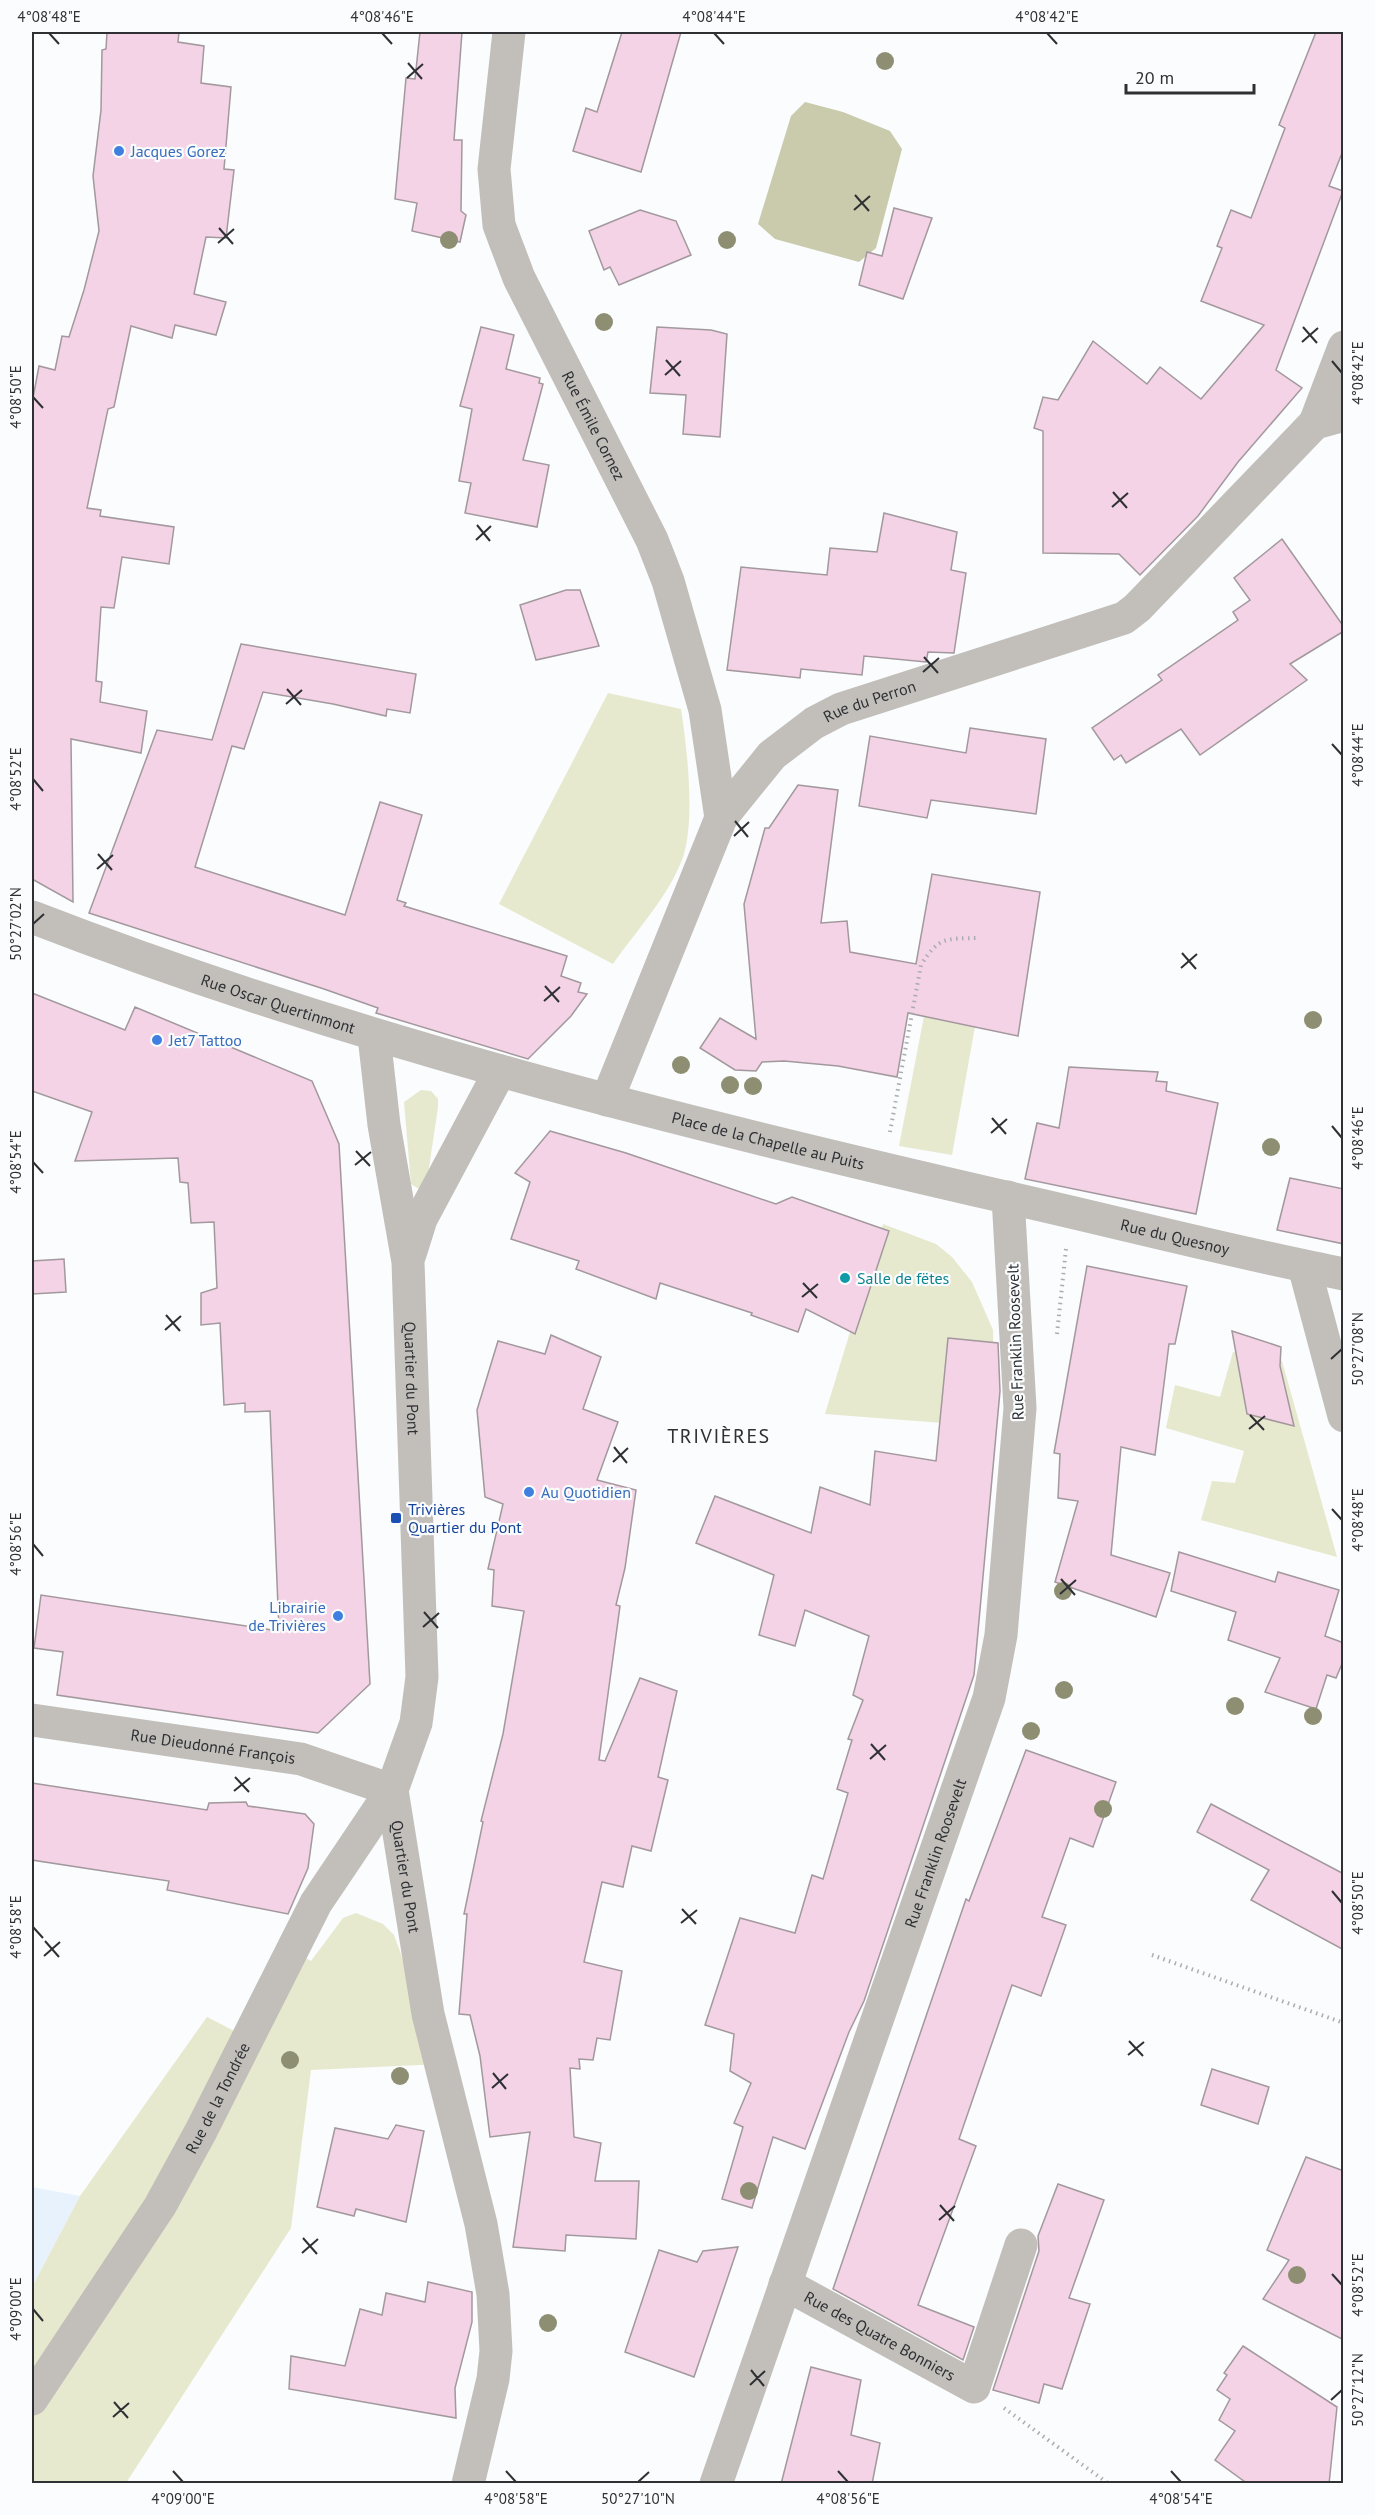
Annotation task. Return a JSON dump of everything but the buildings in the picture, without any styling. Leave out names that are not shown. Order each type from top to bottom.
[{"type":"street","name":"Rue Émile Cornez","points":[[509,32],[494,169],[499,225],[519,278],[652,540],[668,581],[705,710],[721,818]]},
{"type":"street","points":[[1329,419],[1344,347]]},
{"type":"street","name":"Rue du Perron","points":[[607,1100],[721,818],[772,755],[814,723],[841,709],[1124,618],[1137,608],[1329,419]]},
{"type":"street","name":"Rue Oscar Quertinmont","points":[[32,917],[374,1036],[513,1075]]},
{"type":"street","points":[[374,1036],[384,1125],[408,1262]]},
{"type":"street","points":[[408,1262],[421,1220],[513,1075]]},
{"type":"street","name":"Place de la Chapelle au Puits","points":[[513,1075],[883,1170],[1008,1197]]},
{"type":"street","name":"Rue du Quesnoy","points":[[1008,1197],[1344,1274]]},
{"type":"street","name":"Rue Franklin Roosevelt","points":[[716,2484],[989,1698],[1001,1635],[1020,1408],[1018,1331],[1008,1197]]},
{"type":"street","name":"Quartier du Pont","points":[[408,1262],[422,1677],[416,1723],[392,1790],[428,2014],[481,2224],[493,2294],[496,2351],[493,2379],[468,2484]]},
{"type":"street","points":[[1304,1266],[1344,1416]]},
{"type":"street","name":"Rue Dieudonné François","points":[[32,1720],[301,1759],[392,1790]]},
{"type":"street","name":"Rue de la Tondrée","points":[[32,2399],[160,2205],[201,2131],[316,1903],[392,1790]]},
{"type":"street","name":"Rue des Quatre Bonniers","points":[[785,2284],[974,2387],[1021,2245]]},
{"type":"path","points":[[883,1170],[921,965],[935,944],[949,939],[978,939]]},
{"type":"path","points":[[1057,1340],[1067,1243]]},
{"type":"path","points":[[1152,1955],[1344,2023]]},
{"type":"path","name":"Rue des Quatre Bonniers","points":[[974,2387],[1109,2484]]},
{"type":"shaded area","points":[[32,2187],[80,2196],[32,2287]]},
{"type":"green space","points":[[805,102],[843,112],[890,131],[902,149],[876,248],[859,262],[775,239],[758,224],[791,116]]},
{"type":"green space","points":[[608,693],[681,709],[689,785],[689,826],[682,860],[660,901],[613,964],[499,904]]},
{"type":"green space","points":[[925,1011],[976,1021],[952,1155],[899,1146]]},
{"type":"green space","points":[[421,1090],[431,1091],[438,1099],[438,1107],[427,1181],[419,1189],[411,1184],[404,1102]]},
{"type":"green space","points":[[883,1224],[936,1244],[952,1257],[972,1282],[993,1330],[995,1427],[825,1414]]},
{"type":"green space","points":[[1233,1352],[1282,1361],[1337,1557],[1201,1520],[1212,1481],[1235,1483],[1244,1451],[1166,1428],[1175,1385],[1220,1397]]},
{"type":"green space","points":[[356,1913],[383,1924],[394,1935],[441,2064],[311,2070],[291,2228],[126,2483],[32,2484],[32,2287],[80,2196],[207,2017],[248,2038],[292,1950],[311,1961],[343,1918]]},
{"type":"place","name":"Jacques Gorez","points":[[119,151]]},
{"type":"place","name":"Jet7 Tattoo","points":[[157,1040]]},
{"type":"place","name":"Salle de fëtes","points":[[845,1278]]},
{"type":"place","name":"Au Quotidien","points":[[529,1492]]},
{"type":"place","name":"Trivières Quartier du Pont","points":[[396,1518]]},
{"type":"place","name":"Librairie de Trivières","points":[[338,1616]]},
{"type":"district","name":"TRIVIÈRES","points":[[719,1436]]}]
